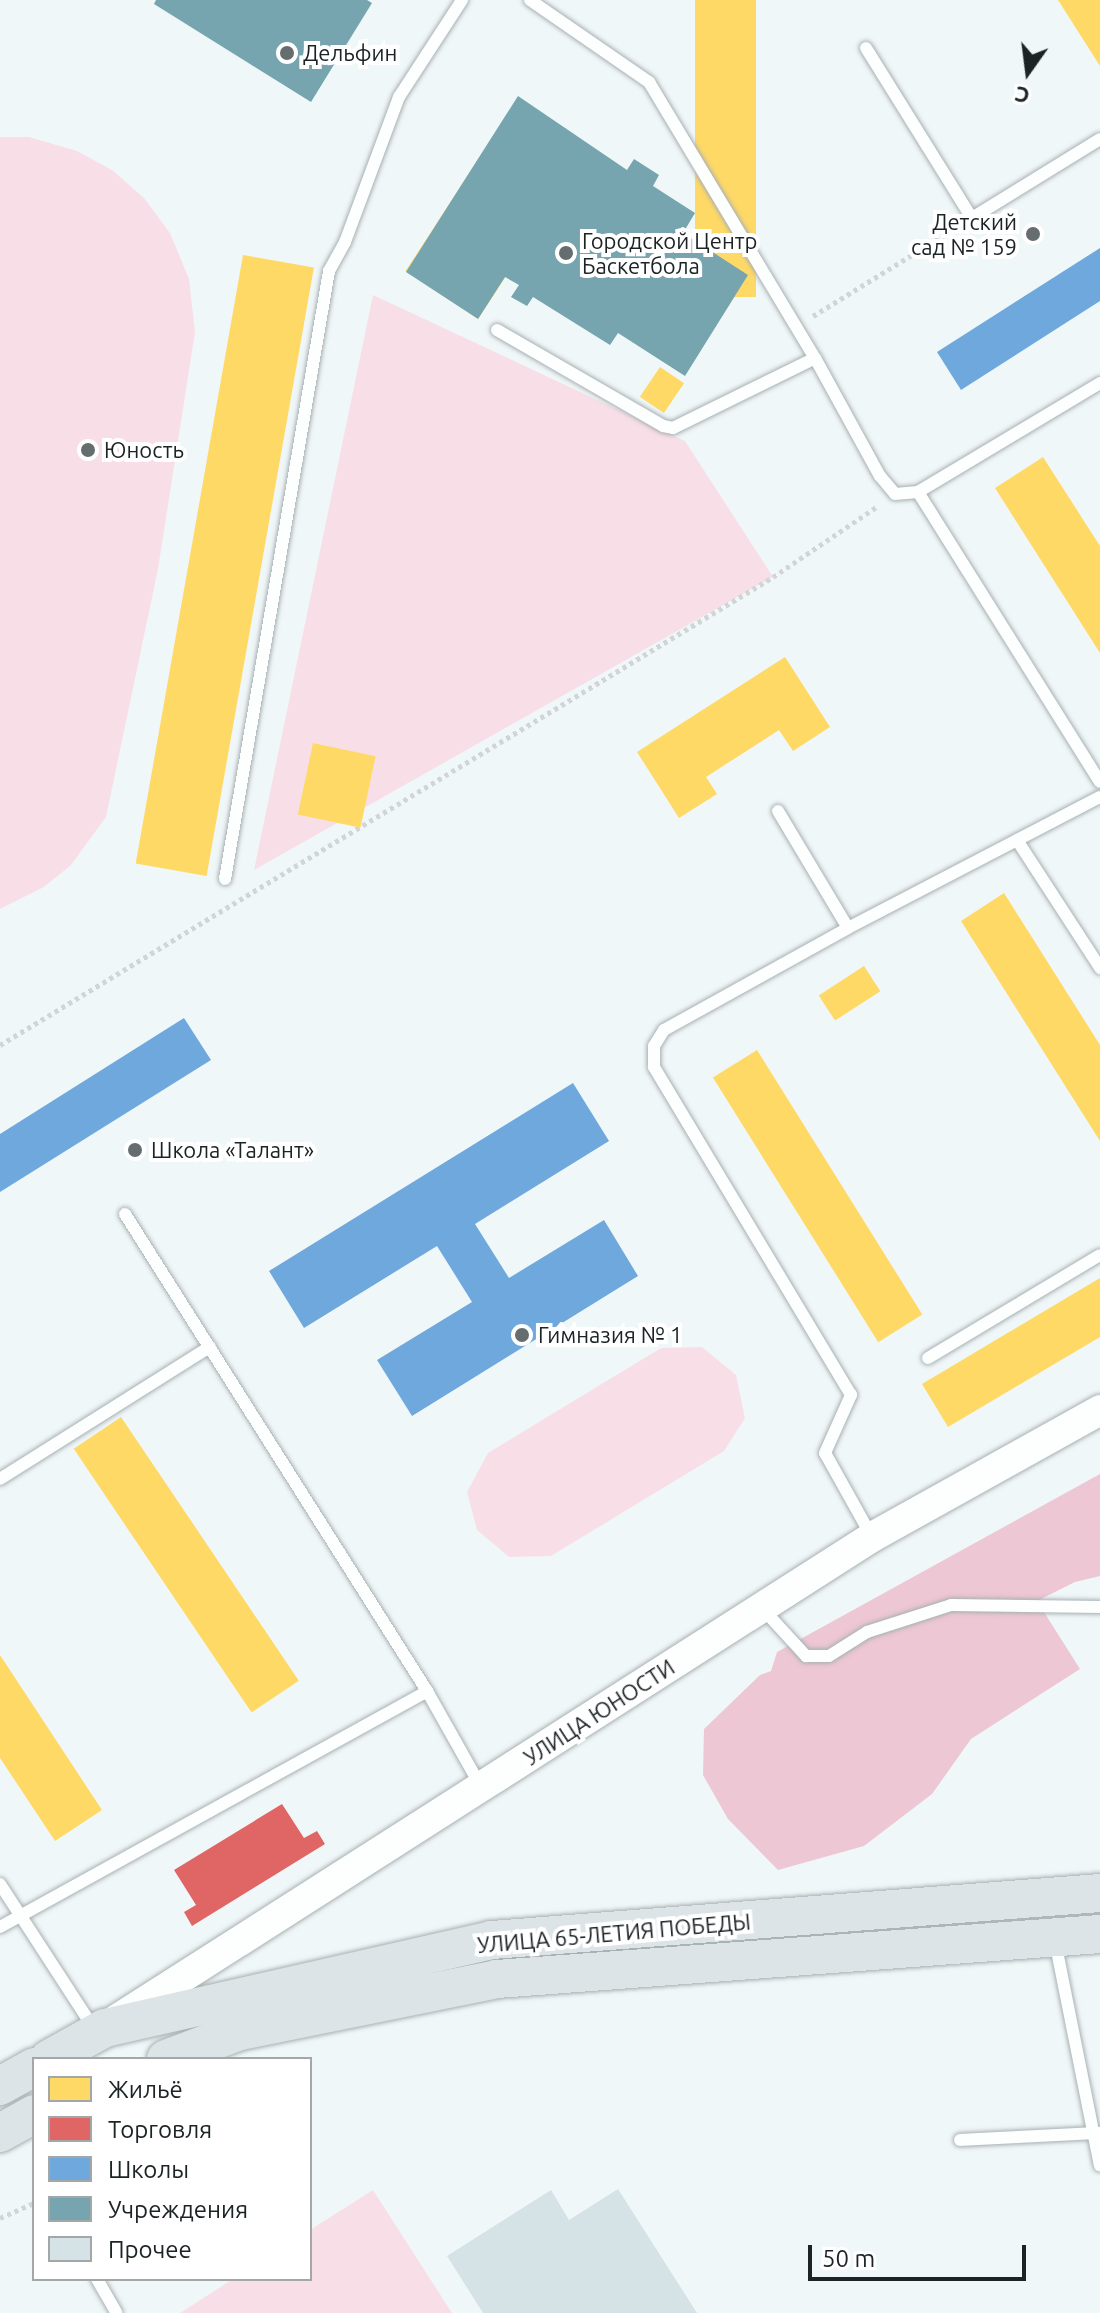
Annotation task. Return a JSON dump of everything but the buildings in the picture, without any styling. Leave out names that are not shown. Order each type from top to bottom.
[{"type":"main road","name":"УЛИЦА 65-ЛЕТИЯ ПОБЕДЫ","points":[[53,2057],[101,2030],[492,1940],[1100,1893]]},
{"type":"main road","name":"УЛИЦА 65-ЛЕТИЯ ПОБЕДЫ","points":[[171,2057],[240,2031],[497,1979],[1100,1934]]},
{"type":"main road","points":[[0,2086],[32,2068]]},
{"type":"main road","points":[[0,2133],[32,2115]]},
{"type":"street","name":"УЛИЦА ЮНОСТИ","points":[[101,2030],[872,1537],[1100,1410]]},
{"type":"lane","points":[[225,879],[329,271],[345,242],[399,97],[462,0]]},
{"type":"lane","points":[[530,0],[649,82],[815,358],[880,476],[895,494],[918,492],[1100,383]]},
{"type":"lane","points":[[866,48],[972,218],[1100,139]]},
{"type":"lane","points":[[497,330],[663,426],[673,428],[815,358]]},
{"type":"lane","points":[[918,492],[1100,782]]},
{"type":"lane","points":[[872,1537],[825,1453],[851,1395],[654,1067],[652,1057],[657,1038],[664,1030],[848,928],[1100,797]]},
{"type":"lane","points":[[778,811],[848,928]]},
{"type":"lane","points":[[1017,840],[1100,968]]},
{"type":"lane","points":[[125,1214],[427,1691],[482,1787]]},
{"type":"lane","points":[[928,1358],[1100,1255]]},
{"type":"lane","points":[[0,1479],[210,1347]]},
{"type":"lane","points":[[761,1607],[806,1656],[829,1656],[867,1632],[951,1605],[1100,1607]]},
{"type":"lane","points":[[0,1927],[427,1691]]},
{"type":"lane","points":[[0,1884],[101,2030]]},
{"type":"lane","points":[[1054,1938],[1097,2134],[1100,2166]]},
{"type":"lane","points":[[960,2140],[1097,2134]]},
{"type":"lane","points":[[98,2281],[117,2313]]},
{"type":"path","points":[[796,327],[972,218]]},
{"type":"path","points":[[0,1045],[773,577],[895,494]]},
{"type":"path","points":[[0,2218],[32,2204]]},
{"type":"shaded area","name":"Юность","points":[[0,137],[29,137],[77,151],[112,170],[144,198],[170,233],[189,279],[195,332],[158,569],[106,817],[71,865],[44,887],[0,909]]},
{"type":"shaded area","points":[[373,295],[685,441],[773,577],[254,870]]},
{"type":"shaded area","points":[[702,1347],[736,1375],[745,1418],[724,1451],[551,1556],[509,1557],[477,1530],[467,1492],[488,1453],[661,1348]]},
{"type":"shaded area","points":[[1100,1474],[1100,1576],[1075,1582],[1037,1601],[1080,1669],[971,1739],[932,1794],[864,1846],[778,1870],[728,1819],[703,1775],[704,1729],[760,1675],[771,1671],[777,1652]]},
{"type":"shaded area","points":[[373,2190],[452,2313],[180,2313],[230,2281],[312,2281],[312,2229]]},
{"type":"place","name":"Дельфин","points":[[287,53]]},
{"type":"place","name":"Детский сад № 159","points":[[1033,234]]},
{"type":"place","name":"Городской Центр Баскетбола","points":[[566,253]]},
{"type":"place","name":"Юность","points":[[88,450]]},
{"type":"place","name":"Школа «Талант»","points":[[135,1150]]},
{"type":"place","name":"Гимназия № 1","points":[[522,1335]]}]
